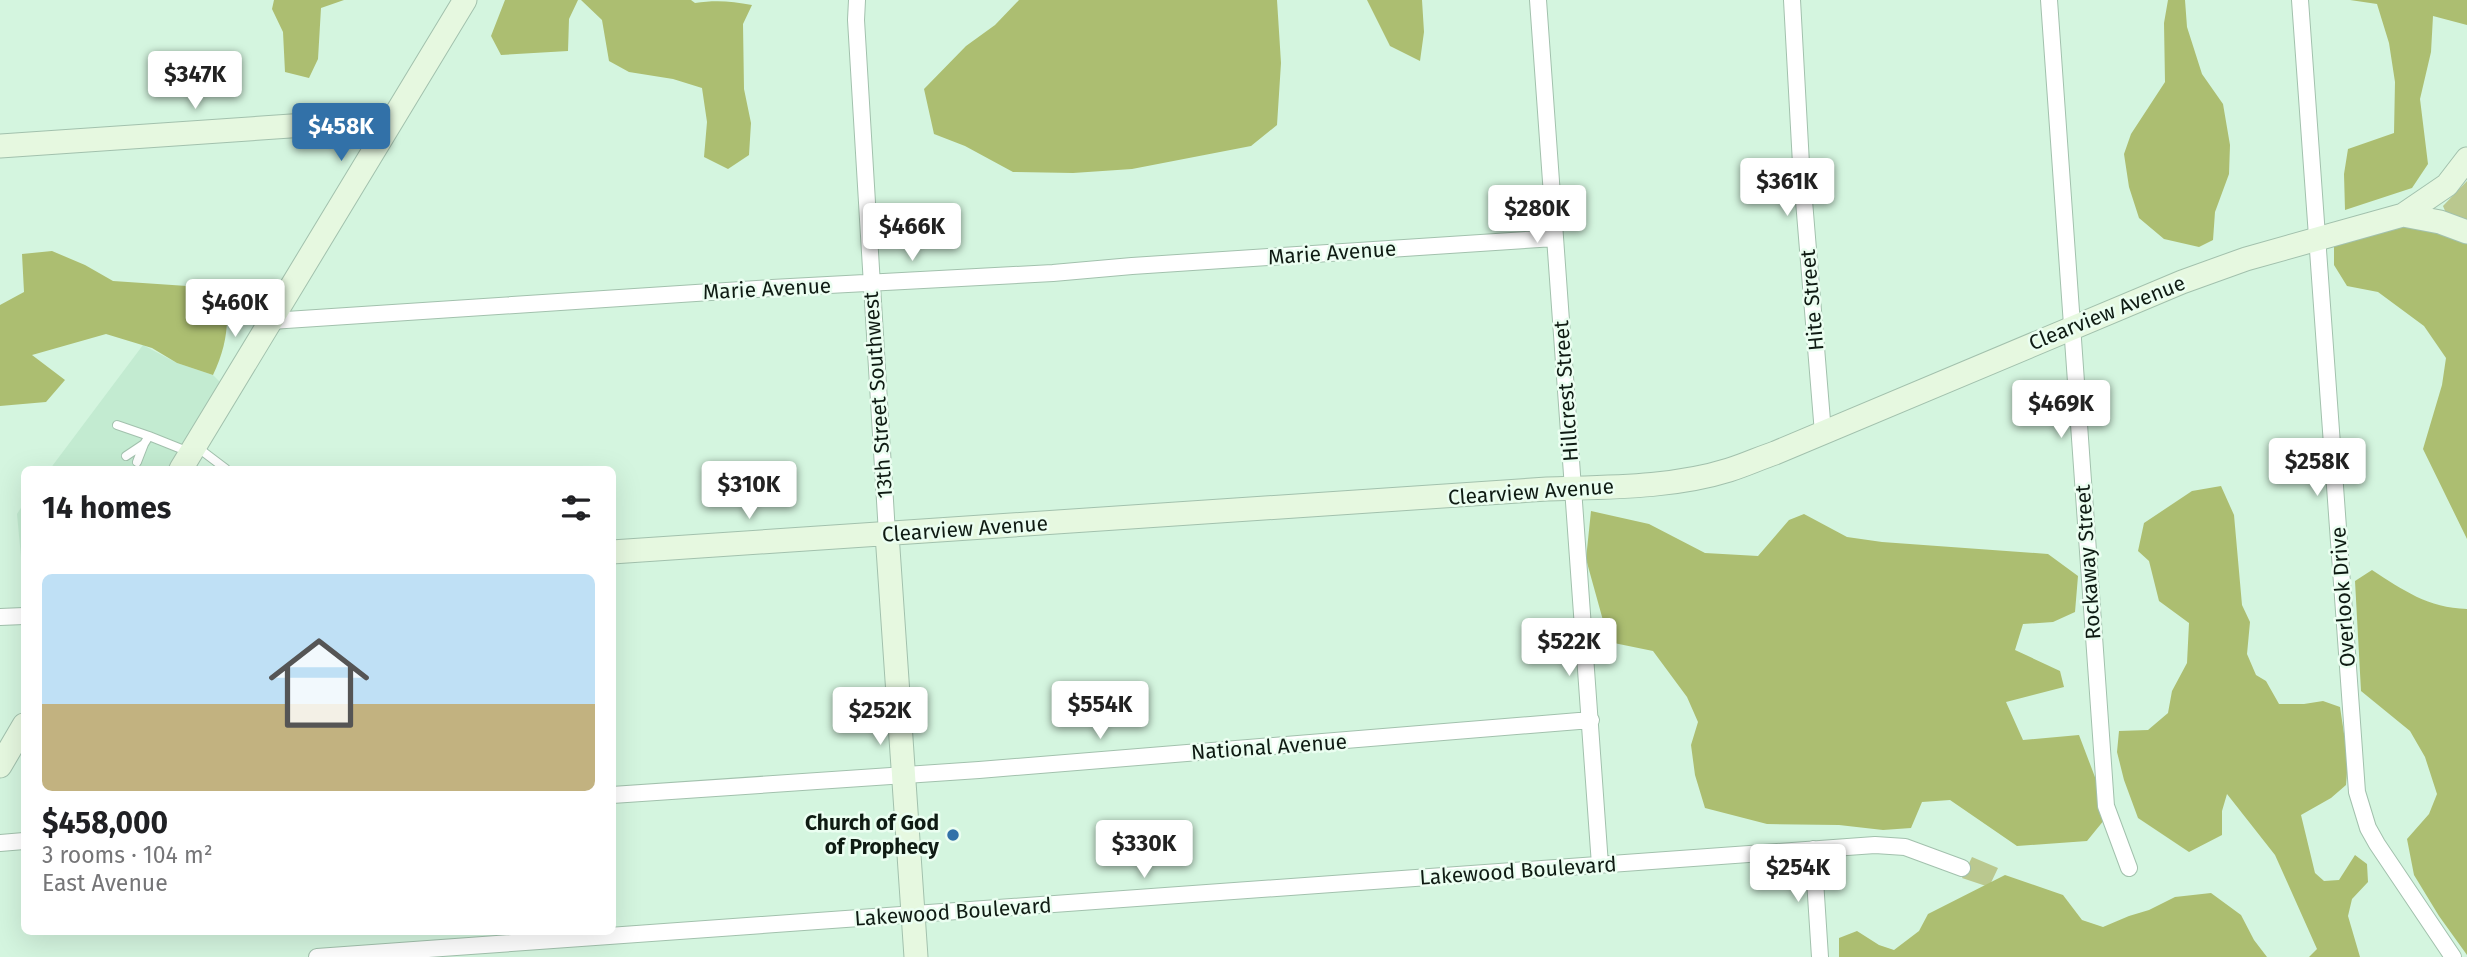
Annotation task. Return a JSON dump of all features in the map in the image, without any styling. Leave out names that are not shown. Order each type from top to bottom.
[{"type":"street","points":[[189,456],[465,0]]},
{"type":"street","name":"13th Street Southwest","points":[[857,0],[871,284],[916,957]]},
{"type":"street","name":"Hillcrest Street","points":[[1538,0],[1600,865]]},
{"type":"street","name":"Hite Street","points":[[1791,0],[1801,164],[1823,433]]},
{"type":"street","name":"Rockaway Street","points":[[2049,0],[2106,806],[2129,868]]},
{"type":"street","name":"Overlook Drive","points":[[2301,0],[2357,792],[2368,828],[2377,844],[2453,957]]},
{"type":"street","points":[[0,146],[393,119]]},
{"type":"street","name":"Clearview Avenue","points":[[616,552],[1602,488],[1681,480],[1728,471],[2182,282],[2246,259],[2403,215],[2446,185],[2467,159]]},
{"type":"street","name":"Clearview Avenue","points":[[2403,215],[2440,222],[2467,232]]},
{"type":"street","name":"Marie Avenue","points":[[271,321],[1555,238]]},
{"type":"street","points":[[0,617],[21,616]]},
{"type":"street","name":"National Avenue","points":[[616,795],[1299,746],[1591,720]]},
{"type":"street","points":[[0,766],[21,730]]},
{"type":"street","points":[[0,843],[21,841]]},
{"type":"street","name":"Lakewood Boulevard","points":[[317,957],[1875,845],[1905,847],[1962,868]]},
{"type":"street","points":[[1813,849],[1820,957]]},
{"type":"lane","points":[[117,425],[217,466]]},
{"type":"lane","points":[[137,462],[149,436]]},
{"type":"lane","points":[[125,456],[144,444]]},
{"type":"shaded area","points":[[2467,181],[2467,220],[2446,213],[2443,206]]},
{"type":"shaded area","points":[[143,345],[177,363],[213,375],[221,383],[169,466],[52,466]]},
{"type":"shaded area","points":[[21,508],[21,557],[17,514]]},
{"type":"shaded area","points":[[1972,857],[1998,868],[1989,887],[1962,878]]},
{"type":"green space","points":[[274,0],[344,0],[321,8],[318,59],[309,78],[285,72],[283,32],[272,9]]},
{"type":"green space","points":[[505,0],[578,0],[569,19],[568,51],[501,55],[491,36]]},
{"type":"green space","points":[[581,0],[691,0],[695,3],[723,1],[752,5],[743,24],[744,89],[751,123],[749,155],[728,169],[704,157],[707,122],[702,88],[673,79],[629,72],[609,61],[602,20]]},
{"type":"green space","points":[[1019,0],[1277,0],[1281,63],[1277,125],[1251,146],[1132,169],[1073,173],[1013,172],[965,146],[934,134],[924,89],[966,46],[995,25]]},
{"type":"green space","points":[[1367,0],[1422,0],[1424,32],[1420,61],[1390,46]]},
{"type":"green space","points":[[2168,0],[2185,0],[2187,27],[2202,74],[2223,104],[2230,145],[2229,174],[2215,212],[2213,240],[2199,247],[2164,239],[2139,218],[2129,187],[2124,154],[2131,134],[2165,82],[2164,23]]},
{"type":"green space","points":[[2350,0],[2467,0],[2467,25],[2433,16],[2431,52],[2420,99],[2428,164],[2412,188],[2345,210],[2344,174],[2348,149],[2394,133],[2395,82],[2389,43],[2377,4]]},
{"type":"green space","points":[[2394,225],[2436,232],[2467,241],[2467,539],[2423,449],[2442,385],[2446,358],[2424,326],[2378,292],[2347,286],[2334,265],[2334,246]]},
{"type":"green space","points":[[52,251],[113,281],[187,286],[225,293],[226,335],[213,375],[177,363],[152,348],[106,334],[32,355],[65,380],[46,402],[0,406],[0,305],[24,292],[22,254]]},
{"type":"green space","points":[[2221,486],[2234,515],[2242,605],[2250,622],[2247,654],[2256,675],[2266,681],[2279,704],[2323,701],[2340,707],[2348,760],[2346,785],[2331,798],[2301,815],[2315,873],[2324,881],[2339,880],[2355,855],[2367,864],[2368,882],[2352,899],[2348,916],[2360,957],[2309,957],[2317,949],[2275,855],[2227,794],[2222,811],[2222,835],[2189,852],[2138,818],[2124,780],[2117,752],[2119,731],[2148,730],[2168,713],[2172,691],[2187,663],[2189,623],[2159,601],[2149,561],[2138,551],[2144,523],[2192,491]]},
{"type":"green space","points":[[1591,511],[1649,524],[1705,553],[1758,556],[1789,520],[1804,514],[1847,537],[2048,554],[2078,576],[2075,612],[2053,622],[2023,624],[2015,650],[2060,671],[2064,687],[2006,702],[2023,740],[2079,735],[2109,814],[2087,841],[2017,846],[1950,800],[1922,802],[1911,828],[1883,830],[1839,825],[1767,824],[1705,808],[1695,775],[1691,745],[1698,722],[1687,697],[1653,651],[1609,642],[1586,559]]},
{"type":"green space","points":[[2372,570],[2405,591],[2428,601],[2467,609],[2467,955],[2414,875],[2407,839],[2429,814],[2437,794],[2425,757],[2410,731],[2361,691],[2355,581]]},
{"type":"green space","points":[[2005,875],[2063,895],[2082,920],[2103,927],[2175,897],[2211,893],[2241,915],[2254,940],[2267,957],[1839,957],[1839,938],[1857,931],[1879,945],[1894,950],[1919,931],[1928,914]]},
{"type":"place","name":"Church of God of Prophecy","points":[[953,835]]}]
